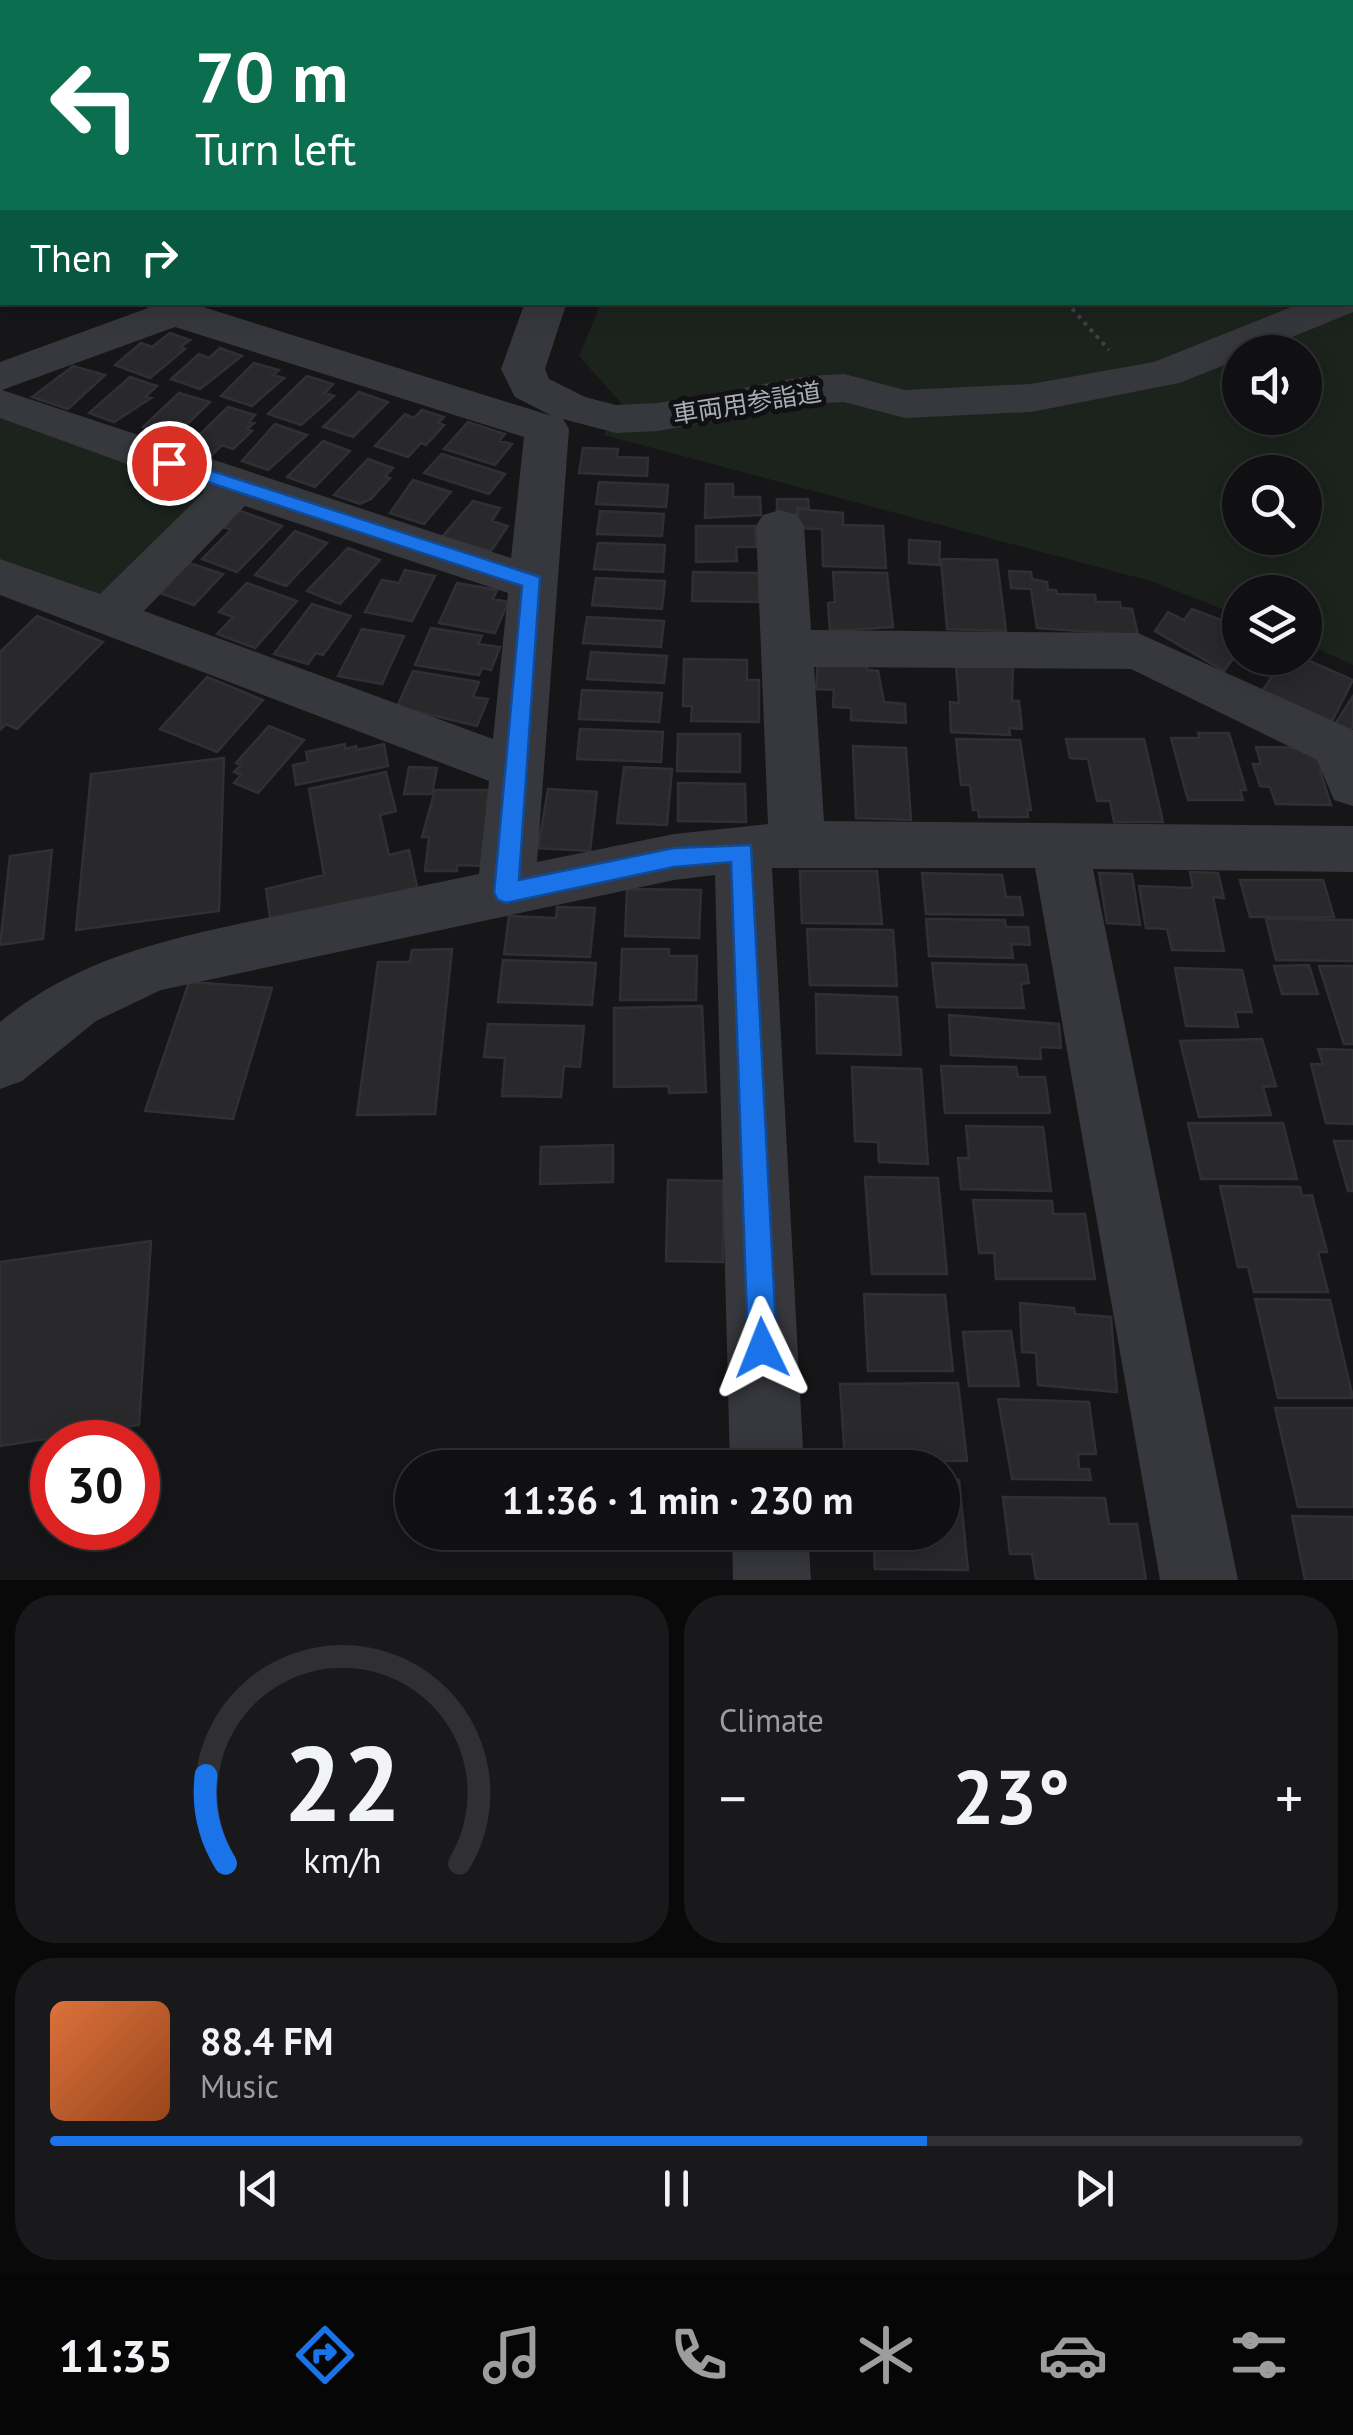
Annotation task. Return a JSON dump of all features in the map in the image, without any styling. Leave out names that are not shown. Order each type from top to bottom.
[{"type":"street","points":[[478,408],[515,356],[530,349],[545,305]]},
{"type":"street","name":"車両用参詣道","points":[[530,349],[524,369],[530,387],[570,407],[616,419],[658,417],[808,390],[844,388],[905,404],[981,403],[1164,374],[1335,305]]},
{"type":"street","points":[[0,377],[169,308],[547,429],[506,893]]},
{"type":"street","points":[[0,402],[237,487],[533,582]]},
{"type":"street","points":[[110,614],[237,487]]},
{"type":"street","points":[[768,1450],[770,848],[787,648],[780,526]]},
{"type":"street","points":[[0,576],[516,768]]},
{"type":"street","points":[[787,648],[1138,651],[1340,747],[1353,785]]},
{"type":"street","points":[[0,1061],[67,1003],[101,984],[148,968],[674,858],[770,848],[1353,849]]},
{"type":"street","points":[[1060,848],[1199,1580]]},
{"type":"street","points":[[771,1550],[772,1580]]},
{"type":"path","points":[[1068,305],[1128,378]]},
{"type":"shaded area","points":[[600,305],[1353,305],[1353,665],[1322,651],[1322,575],[1222,575],[1222,609],[1154,582],[604,435],[621,403],[579,356]]},
{"type":"shaded area","points":[[0,416],[213,486],[102,596],[0,561]]},
{"type":"building","points":[[170,333],[190,340],[180,347],[185,349],[150,378],[115,365],[141,343],[152,347]]},
{"type":"building","points":[[220,348],[242,356],[200,389],[171,379],[199,354],[209,358]]},
{"type":"building","points":[[254,363],[279,370],[273,375],[284,378],[252,406],[221,396]]},
{"type":"building","points":[[73,366],[105,375],[68,409],[32,397]]},
{"type":"building","points":[[307,376],[333,384],[325,393],[334,396],[301,425],[268,414]]},
{"type":"building","points":[[130,377],[157,386],[145,397],[151,398],[114,422],[89,413]]},
{"type":"building","points":[[359,392],[388,402],[353,437],[323,427]]},
{"type":"building","points":[[179,393],[210,402],[174,437],[143,427]]},
{"type":"building","points":[[228,407],[255,415],[249,422],[254,423],[247,429],[252,431],[233,449],[222,445],[212,455],[187,447]]},
{"type":"building","points":[[422,410],[444,417],[438,423],[444,425],[426,445],[421,443],[408,457],[375,446],[405,414],[414,418]]},
{"type":"building","points":[[468,422],[505,434],[499,441],[512,444],[495,465],[444,449]]},
{"type":"building","points":[[275,424],[307,435],[268,470],[242,461]]},
{"type":"building","points":[[323,441],[350,451],[315,487],[287,477]]},
{"type":"building","points":[[583,448],[618,449],[617,457],[648,458],[647,476],[579,473]]},
{"type":"building","points":[[442,454],[505,474],[489,494],[424,473]]},
{"type":"building","points":[[368,459],[393,468],[385,476],[390,478],[371,499],[360,504],[334,495]]},
{"type":"building","points":[[413,480],[451,492],[424,524],[390,513]]},
{"type":"building","points":[[599,482],[668,485],[666,507],[596,504]]},
{"type":"building","points":[[706,484],[733,484],[733,497],[760,497],[761,515],[705,518]]},
{"type":"building","points":[[777,499],[808,499],[809,508],[797,508],[797,515],[777,514]]},
{"type":"building","points":[[473,501],[500,508],[492,521],[508,526],[491,551],[442,537]]},
{"type":"building","points":[[232,508],[282,526],[237,572],[202,559],[231,530],[216,524]]},
{"type":"building","points":[[798,509],[843,513],[843,525],[883,526],[886,568],[823,566],[822,529],[798,528]]},
{"type":"building","points":[[600,511],[664,514],[662,536],[597,534]]},
{"type":"building","points":[[696,526],[755,526],[756,547],[736,547],[737,561],[696,562]]},
{"type":"building","points":[[295,531],[327,543],[286,586],[255,575]]},
{"type":"building","points":[[909,540],[940,542],[939,565],[909,563]]},
{"type":"building","points":[[598,543],[665,545],[663,572],[594,569]]},
{"type":"building","points":[[348,548],[380,560],[340,604],[307,591]]},
{"type":"building","points":[[941,559],[997,560],[1006,631],[947,629]]},
{"type":"building","points":[[183,561],[223,574],[194,605],[154,591]]},
{"type":"building","points":[[405,570],[435,576],[412,621],[365,612],[382,580],[399,583]]},
{"type":"building","points":[[1009,571],[1031,572],[1032,579],[1047,582],[1048,590],[1056,590],[1057,594],[1095,595],[1096,602],[1120,602],[1121,608],[1132,609],[1138,635],[1037,628],[1031,589],[1011,588]]},
{"type":"building","points":[[693,572],[759,573],[759,602],[692,601]]},
{"type":"building","points":[[833,572],[887,573],[893,627],[830,631],[828,603],[835,602]]},
{"type":"building","points":[[596,578],[665,581],[662,609],[592,605]]},
{"type":"building","points":[[247,583],[297,601],[255,648],[217,634],[233,617],[219,612]]},
{"type":"building","points":[[457,583],[497,590],[493,599],[508,602],[495,633],[439,623]]},
{"type":"building","points":[[312,604],[351,616],[323,655],[316,653],[308,664],[274,654]]},
{"type":"building","points":[[1192,609],[1222,620],[1222,670],[1155,631],[1168,612],[1184,620]]},
{"type":"building","points":[[37,616],[103,642],[17,729],[6,724],[0,730],[0,652]]},
{"type":"building","points":[[587,617],[664,621],[661,647],[583,643]]},
{"type":"building","points":[[431,628],[482,636],[478,644],[500,647],[491,670],[482,668],[479,675],[415,665]]},
{"type":"building","points":[[362,629],[404,636],[382,684],[338,676]]},
{"type":"building","points":[[591,652],[667,656],[664,683],[587,679]]},
{"type":"building","points":[[684,659],[747,660],[747,680],[759,680],[759,722],[691,721],[692,706],[683,706]]},
{"type":"building","points":[[818,660],[867,663],[867,670],[878,671],[884,702],[905,704],[906,723],[851,720],[851,708],[833,707],[834,690],[816,689]]},
{"type":"building","points":[[1013,664],[1012,701],[1019,701],[1022,729],[1009,728],[1010,735],[951,732],[950,702],[959,703],[956,666]]},
{"type":"building","points":[[1322,666],[1353,680],[1329,727],[1259,696],[1273,675],[1322,675]]},
{"type":"building","points":[[413,671],[479,682],[473,697],[488,699],[477,726],[397,707]]},
{"type":"building","points":[[207,677],[263,700],[217,752],[160,729]]},
{"type":"building","points":[[582,690],[662,693],[659,722],[579,719]]},
{"type":"building","points":[[1353,696],[1353,726],[1347,736],[1332,729]]},
{"type":"building","points":[[269,726],[304,740],[258,793],[234,783],[241,775],[234,772],[241,765],[236,763]]},
{"type":"building","points":[[580,729],[663,732],[661,762],[577,759]]},
{"type":"building","points":[[1198,733],[1229,733],[1246,790],[1240,790],[1243,800],[1188,800],[1171,738],[1200,738]]},
{"type":"building","points":[[678,734],[740,734],[740,772],[677,771]]},
{"type":"building","points":[[956,739],[1020,740],[1031,810],[1027,810],[1028,817],[979,817],[978,810],[973,810],[970,785],[961,785]]},
{"type":"building","points":[[1066,739],[1144,739],[1163,822],[1114,822],[1110,801],[1097,801],[1088,759],[1070,758]]},
{"type":"building","points":[[345,744],[345,749],[356,746],[357,750],[384,744],[388,766],[296,785],[293,765],[308,762],[306,752]]},
{"type":"building","points":[[853,746],[906,748],[911,820],[856,818]]},
{"type":"building","points":[[1256,747],[1321,748],[1328,770],[1320,770],[1331,805],[1276,804],[1270,787],[1260,786],[1253,764],[1261,764]]},
{"type":"building","points":[[224,758],[219,911],[76,930],[91,774]]},
{"type":"building","points":[[409,767],[437,768],[432,794],[404,794]]},
{"type":"building","points":[[624,767],[672,769],[667,825],[617,823]]},
{"type":"building","points":[[386,772],[396,811],[380,815],[389,855],[409,850],[418,891],[271,924],[266,889],[324,875],[309,789]]},
{"type":"building","points":[[678,783],[745,784],[746,822],[678,821]]},
{"type":"building","points":[[548,789],[597,792],[590,851],[538,848]]},
{"type":"building","points":[[435,790],[490,790],[481,866],[457,865],[457,871],[425,871],[429,837],[422,837]]},
{"type":"building","points":[[52,850],[43,939],[0,945],[10,856]]},
{"type":"building","points":[[800,871],[877,871],[882,924],[802,923]]},
{"type":"building","points":[[1190,872],[1218,873],[1224,898],[1213,897],[1224,951],[1172,950],[1167,929],[1146,928],[1139,886],[1193,888]]},
{"type":"building","points":[[922,873],[1002,875],[1006,897],[1020,897],[1023,915],[926,914]]},
{"type":"building","points":[[1099,873],[1132,874],[1140,925],[1107,923]]},
{"type":"building","points":[[1240,880],[1323,880],[1334,917],[1250,917]]},
{"type":"building","points":[[627,889],[701,890],[699,938],[625,936]]},
{"type":"building","points":[[557,907],[595,908],[590,957],[504,954],[509,916],[556,918]]},
{"type":"building","points":[[926,919],[1005,920],[1006,927],[1028,927],[1030,945],[1011,944],[1013,958],[929,956]]},
{"type":"building","points":[[1266,919],[1353,920],[1353,961],[1276,960]]},
{"type":"building","points":[[807,929],[893,930],[897,986],[810,985]]},
{"type":"building","points":[[452,949],[435,1114],[357,1115],[378,962],[410,962],[412,950]]},
{"type":"building","points":[[622,949],[669,949],[669,956],[697,956],[696,1000],[620,1000]]},
{"type":"building","points":[[503,960],[596,963],[592,1005],[498,1002]]},
{"type":"building","points":[[932,963],[1026,965],[1029,983],[1021,984],[1024,1008],[937,1007]]},
{"type":"building","points":[[1309,965],[1318,994],[1282,994],[1274,966]]},
{"type":"building","points":[[1319,966],[1353,966],[1353,1044],[1344,1044]]},
{"type":"building","points":[[1175,968],[1242,970],[1252,1012],[1235,1012],[1238,1027],[1186,1026]]},
{"type":"building","points":[[189,982],[272,988],[233,1119],[145,1111]]},
{"type":"building","points":[[816,994],[897,997],[901,1055],[817,1053]]},
{"type":"building","points":[[702,1006],[706,1092],[669,1093],[669,1086],[614,1087],[614,1008]]},
{"type":"building","points":[[949,1015],[1059,1024],[1061,1048],[1040,1047],[1041,1059],[951,1055]]},
{"type":"building","points":[[488,1024],[584,1026],[580,1067],[564,1066],[561,1097],[502,1096],[505,1058],[484,1057]]},
{"type":"building","points":[[1262,1039],[1276,1086],[1263,1087],[1271,1115],[1199,1117],[1180,1041]]},
{"type":"building","points":[[1318,1049],[1353,1050],[1353,1124],[1326,1123],[1311,1064],[1323,1064]]},
{"type":"building","points":[[941,1066],[1016,1067],[1018,1077],[1045,1077],[1050,1113],[945,1113]]},
{"type":"building","points":[[852,1067],[921,1069],[928,1164],[879,1162],[878,1142],[855,1141]]},
{"type":"building","points":[[1188,1123],[1283,1123],[1297,1179],[1201,1179]]},
{"type":"building","points":[[966,1126],[1043,1127],[1051,1191],[961,1189],[958,1158],[969,1158]]},
{"type":"building","points":[[1334,1141],[1353,1141],[1353,1191],[1348,1191]]},
{"type":"building","points":[[613,1145],[613,1182],[540,1184],[541,1147]]},
{"type":"building","points":[[865,1177],[938,1178],[947,1274],[872,1274]]},
{"type":"building","points":[[668,1180],[723,1181],[723,1262],[666,1261]]},
{"type":"building","points":[[1220,1186],[1300,1187],[1302,1196],[1312,1195],[1327,1252],[1318,1252],[1328,1292],[1254,1292],[1248,1267],[1238,1267]]},
{"type":"building","points":[[973,1200],[1052,1201],[1053,1214],[1085,1214],[1095,1279],[996,1279],[994,1253],[979,1253]]},
{"type":"building","points":[[151,1241],[139,1420],[30,1420],[30,1441],[0,1446],[0,1262]]},
{"type":"building","points":[[864,1294],[945,1295],[953,1371],[868,1371]]},
{"type":"building","points":[[1255,1299],[1330,1300],[1353,1398],[1278,1398]]},
{"type":"building","points":[[1020,1303],[1074,1308],[1075,1314],[1111,1317],[1117,1392],[1038,1385],[1036,1353],[1022,1352]]},
{"type":"building","points":[[1011,1331],[1019,1386],[969,1386],[963,1332]]},
{"type":"building","points":[[958,1383],[967,1461],[960,1461],[960,1450],[844,1450],[840,1384]]},
{"type":"building","points":[[998,1399],[1089,1402],[1096,1454],[1078,1454],[1079,1469],[1089,1469],[1091,1480],[1012,1479]]},
{"type":"building","points":[[1275,1408],[1353,1408],[1353,1507],[1298,1507]]},
{"type":"building","points":[[960,1490],[968,1570],[875,1569],[874,1550],[960,1550]]},
{"type":"building","points":[[1003,1497],[1105,1498],[1109,1524],[1137,1524],[1146,1580],[1036,1580],[1032,1554],[1010,1554]]},
{"type":"building","points":[[1292,1516],[1353,1517],[1353,1580],[1305,1580]]},
{"type":"route","points":[[169,463],[533,582],[506,893],[674,858],[743,852],[762,1348]]}]
